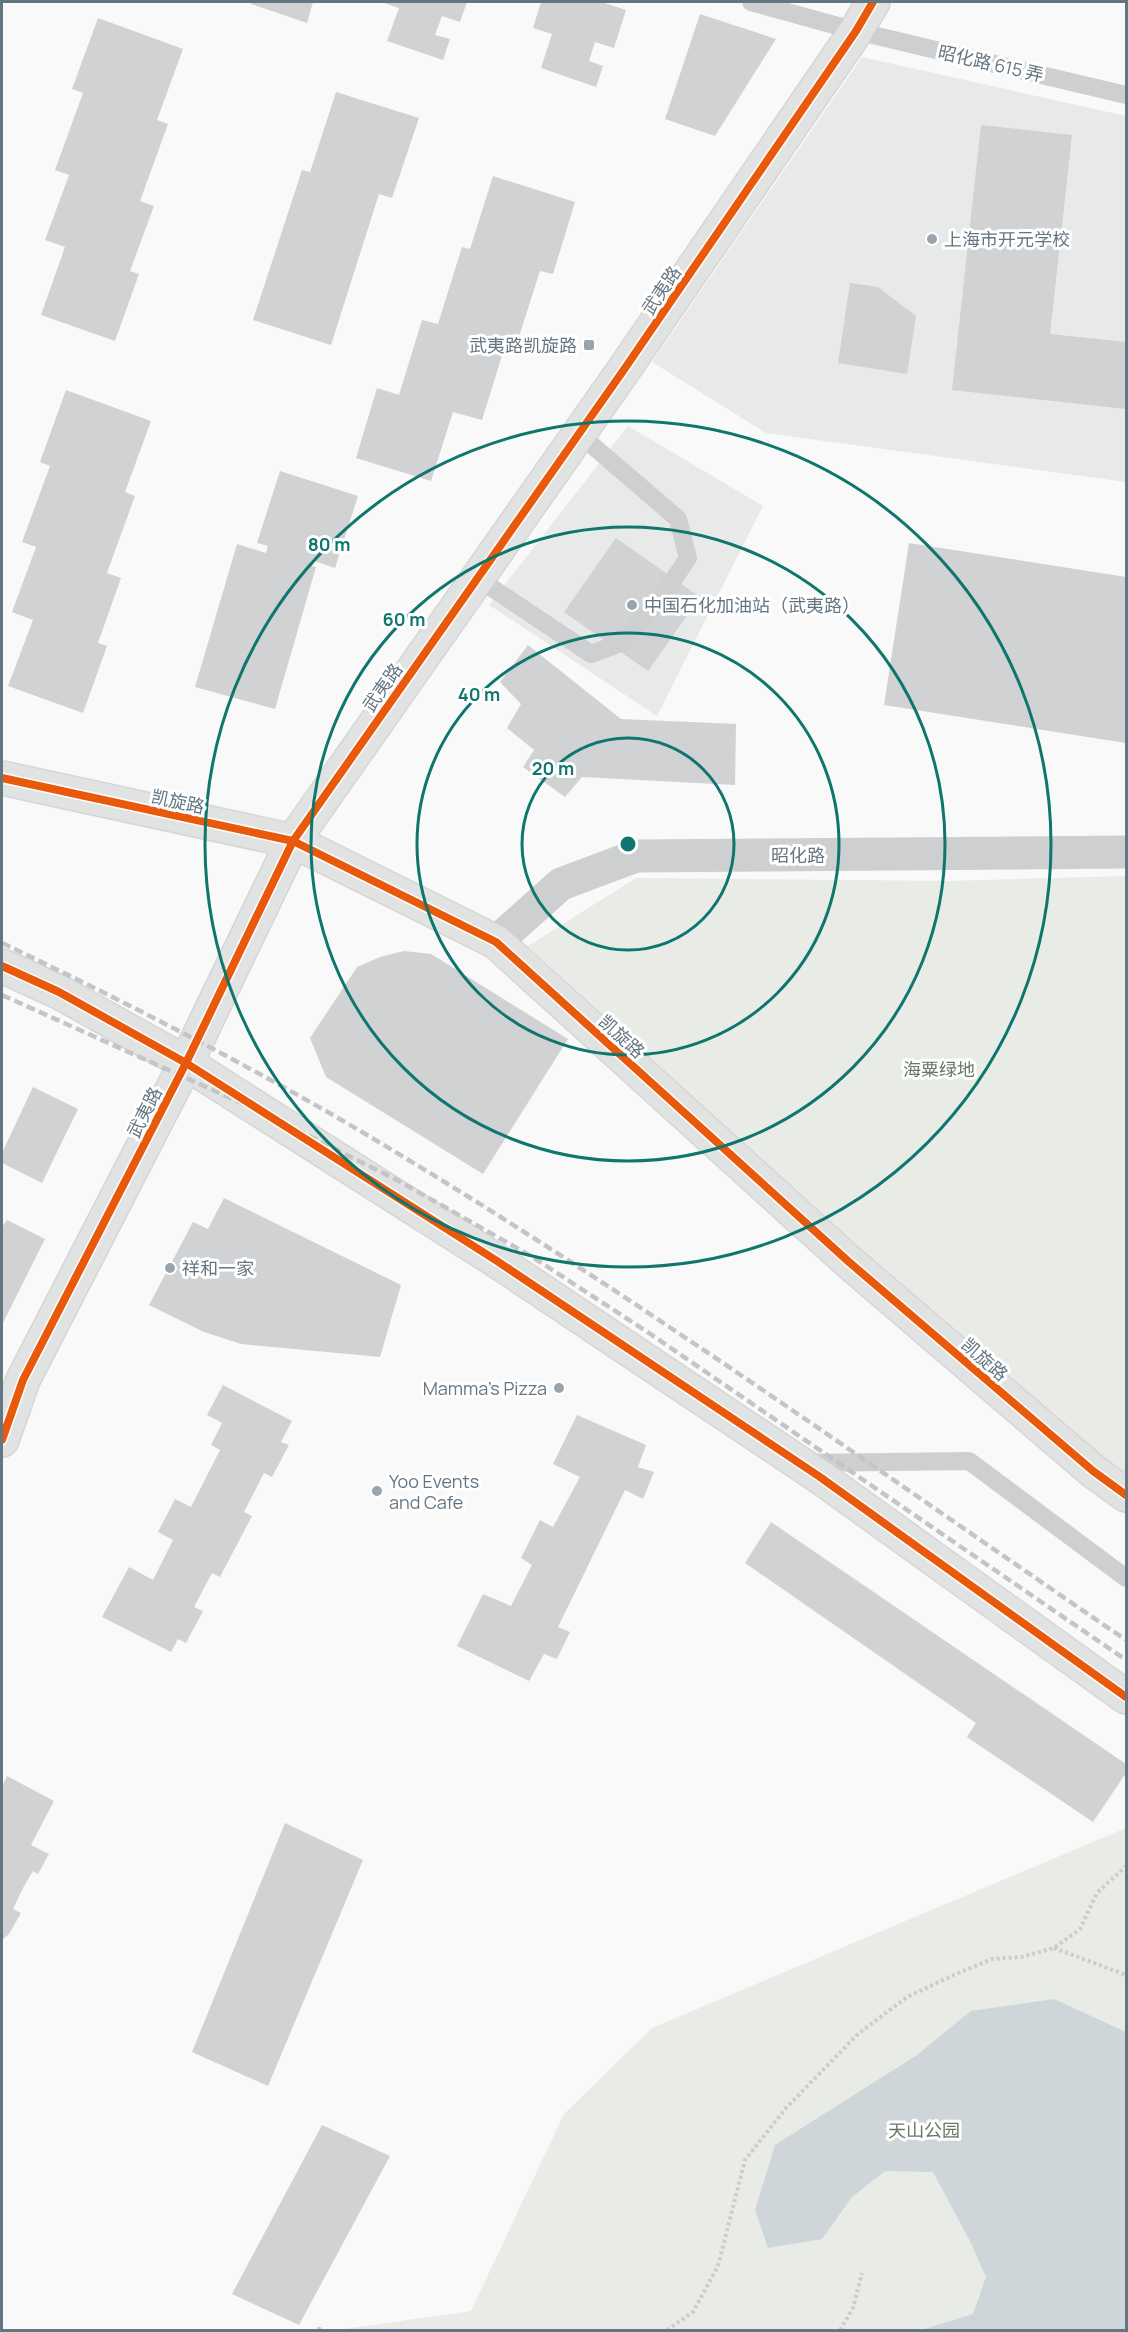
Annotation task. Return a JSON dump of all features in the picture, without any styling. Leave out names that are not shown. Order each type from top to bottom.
[{"type":"street","name":"武夷路","points":[[2,1440],[23,1380],[186,1063],[293,842],[623,371],[856,31],[873,2]]},
{"type":"street","name":"凯旋路","points":[[2,778],[293,842],[496,942],[849,1262],[1093,1471],[1126,1495]]},
{"type":"street","name":"昭化路","points":[[496,942],[561,884],[636,856],[1126,852]]},
{"type":"street","points":[[2,966],[59,992],[186,1063],[497,1261],[800,1463],[1126,1697]]},
{"type":"lane","name":"昭化路 615 弄","points":[[750,2],[856,31],[1126,95]]},
{"type":"lane","points":[[477,578],[591,654],[623,642],[663,595],[688,558],[678,519],[578,433]]},
{"type":"lane","points":[[800,1463],[969,1461],[1126,1578]]},
{"type":"path","points":[[667,2331],[693,2312],[718,2266],[745,2160],[786,2108],[859,2033],[907,1997],[954,1974],[992,1959],[1021,1957],[1054,1948],[1080,1929],[1097,1893],[1126,1866]]},
{"type":"path","points":[[1054,1948],[1126,1975]]},
{"type":"path","points":[[840,2331],[853,2308],[862,2272]]},
{"type":"path","points":[[320,2324],[320,2331]]},
{"type":"shaded area","name":"上海市开元学校","points":[[862,57],[1126,116],[1126,482],[766,433],[652,362]]},
{"type":"shaded area","points":[[628,426],[763,506],[657,716],[489,605]]},
{"type":"shaded area","points":[[1054,1999],[1126,2032],[1126,2330],[921,2330],[973,2314],[986,2277],[971,2243],[933,2172],[885,2171],[852,2197],[822,2239],[768,2248],[755,2210],[775,2145],[917,2055],[971,2011]]},
{"type":"green space","name":"海粟绿地","points":[[1126,876],[1126,1488],[1096,1467],[528,946],[636,878],[949,881]]},
{"type":"green space","name":"天山公园","points":[[1126,1828],[1126,2330],[337,2330],[471,2311],[564,2114],[652,2028]]},
{"type":"building","points":[[252,2],[313,2],[307,23],[251,4]]},
{"type":"building","points":[[381,2],[467,2],[460,22],[442,16],[435,35],[450,39],[443,60],[387,41],[399,8]]},
{"type":"building","points":[[541,2],[601,2],[626,10],[614,48],[595,42],[589,61],[603,66],[596,87],[541,68],[552,34],[533,28]]},
{"type":"building","points":[[700,14],[776,39],[715,136],[665,119]]},
{"type":"building","points":[[98,18],[183,49],[157,120],[168,124],[140,201],[154,206],[130,271],[139,274],[115,341],[41,315],[65,247],[45,240],[69,175],[55,170],[83,93],[72,89]]},
{"type":"building","points":[[336,92],[419,118],[392,198],[379,194],[331,345],[253,320],[302,170],[310,172]]},
{"type":"building","points":[[981,125],[1072,135],[1050,334],[1126,342],[1126,409],[952,390]]},
{"type":"building","points":[[493,176],[575,202],[553,274],[540,271],[515,349],[505,346],[482,420],[453,412],[431,481],[356,458],[377,388],[399,395],[422,320],[438,324],[462,247],[470,249]]},
{"type":"building","points":[[850,283],[878,287],[916,316],[907,374],[838,363]]},
{"type":"building","points":[[66,390],[151,421],[125,492],[135,496],[107,573],[121,578],[98,643],[107,646],[83,713],[8,686],[33,620],[12,612],[36,547],[22,542],[50,466],[40,462]]},
{"type":"building","points":[[280,471],[358,496],[335,568],[314,561],[312,566],[316,567],[275,709],[195,687],[237,544],[266,553],[268,546],[257,543]]},
{"type":"building","name":"中国石化加油站（武夷路）","points":[[616,538],[700,597],[648,671],[564,612]]},
{"type":"building","points":[[909,543],[1126,577],[1126,743],[884,705]]},
{"type":"building","points":[[528,645],[621,719],[736,724],[735,785],[582,777],[565,797],[523,767],[534,750],[507,728],[521,704],[500,682]]},
{"type":"building","points":[[404,951],[431,954],[568,1039],[483,1174],[326,1077],[310,1038],[357,967],[380,957]]},
{"type":"building","points":[[33,1087],[78,1109],[42,1183],[2,1163],[2,1153]]},
{"type":"building","points":[[224,1198],[401,1285],[380,1357],[241,1344],[204,1332],[149,1305],[193,1222],[208,1229]]},
{"type":"building","points":[[7,1220],[45,1239],[2,1325],[2,1227]]},
{"type":"building","points":[[223,1385],[292,1421],[281,1442],[289,1445],[272,1477],[264,1473],[244,1512],[252,1516],[220,1577],[212,1573],[194,1607],[203,1611],[186,1643],[178,1639],[171,1652],[102,1617],[129,1567],[153,1580],[173,1540],[158,1532],[175,1499],[191,1507],[220,1450],[211,1445],[222,1423],[207,1415]]},
{"type":"building","points":[[577,1415],[646,1445],[638,1467],[654,1472],[643,1499],[625,1490],[558,1627],[570,1632],[557,1659],[544,1654],[529,1681],[457,1646],[483,1594],[511,1606],[532,1565],[521,1558],[540,1520],[553,1527],[580,1477],[553,1464]]},
{"type":"building","points":[[771,1522],[1126,1764],[1126,1773],[1093,1822],[967,1737],[976,1723],[745,1563]]},
{"type":"building","points":[[7,1776],[54,1801],[31,1845],[49,1854],[38,1874],[33,1871],[23,1888],[13,1909],[21,1913],[9,1934],[2,1940],[2,1787]]},
{"type":"building","points":[[285,1823],[363,1860],[268,2086],[192,2052]]},
{"type":"building","points":[[322,2125],[390,2156],[299,2325],[232,2294]]},
{"type":"railway","points":[[2,943],[105,993],[258,1073],[358,1129],[499,1216],[680,1334],[1126,1640]]},
{"type":"railway","points":[[2,995],[255,1109],[397,1180],[531,1256],[649,1333],[1126,1660]]},
{"type":"cycle path","points":[[2,1440],[23,1380],[186,1063],[293,841],[623,371],[856,31],[873,2]]},
{"type":"cycle path","points":[[2,778],[293,841],[496,942],[849,1262],[1093,1471],[1126,1495]]},
{"type":"cycle path","points":[[2,966],[59,992],[186,1063],[497,1261],[820,1477],[1126,1697]]},
{"type":"place","name":"上海市开元学校","points":[[932,239]]},
{"type":"place","name":"武夷路凯旋路","points":[[589,345]]},
{"type":"place","name":"中国石化加油站（武夷路）","points":[[632,605]]},
{"type":"place","name":"祥和一家","points":[[170,1268]]},
{"type":"place","name":"Mamma's Pizza","points":[[559,1388]]},
{"type":"place","name":"Yoo Events and Cafe","points":[[377,1491]]}]
